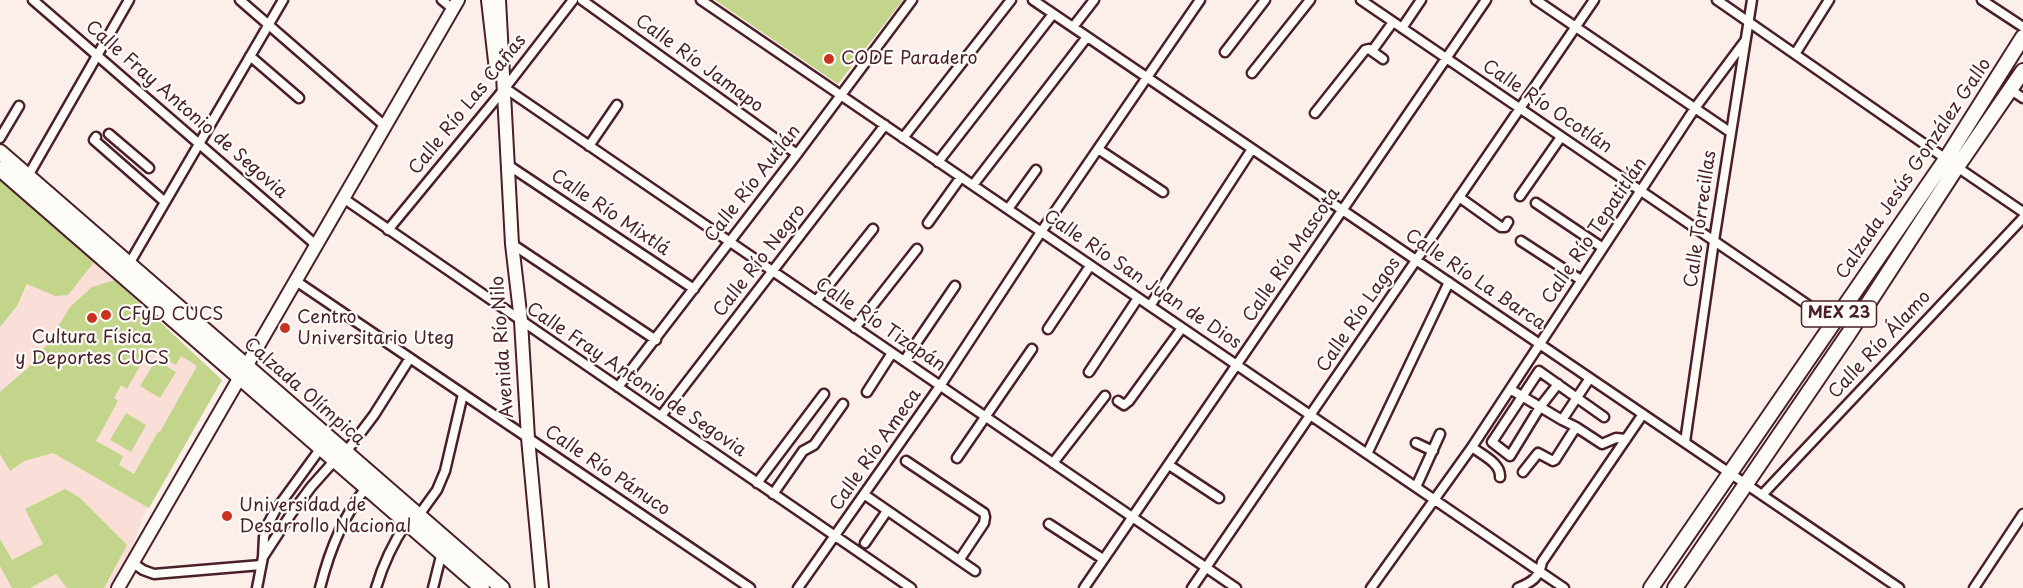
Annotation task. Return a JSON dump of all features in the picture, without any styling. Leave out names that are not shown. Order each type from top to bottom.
[{"type":"main road","name":"Calzada Jesús González Gallo","points":[[1675,588],[1849,333],[1952,163],[2023,37]]},
{"type":"main road","name":"Calzada Jesús González Gallo","points":[[1651,588],[1833,322],[1952,163],[2011,90],[2023,71]]},
{"type":"main road","name":"Calzada Olímpica","points":[[0,152],[129,264],[243,372]]},
{"type":"main road","name":"Calzada Olímpica","points":[[0,169],[243,372],[413,519],[502,588]]},
{"type":"main road","name":"Calzada Olímpica","points":[[340,456],[366,488],[413,519],[442,552],[482,588]]},
{"type":"street","name":"Calle Fray Antonio de Segovia","points":[[33,0],[316,245]]},
{"type":"street","points":[[28,176],[129,0]]},
{"type":"street","points":[[240,0],[386,126]]},
{"type":"street","points":[[129,264],[283,0]]},
{"type":"street","points":[[118,588],[386,126],[454,4],[442,0]]},
{"type":"street","name":"Avenida Río Nilo","points":[[488,0],[503,96]]},
{"type":"street","name":"Avenida Río Nilo","points":[[499,0],[512,244],[521,321],[528,438],[542,588]]},
{"type":"street","name":"Calle Río Las Cañas","points":[[388,230],[503,96],[573,0]]},
{"type":"street","name":"Calle Río Jamapo","points":[[582,0],[797,154]]},
{"type":"street","name":"Calle Río San Juan de Dios","points":[[701,0],[1564,588]]},
{"type":"street","name":"Calle Río Autlán","points":[[618,387],[656,340],[912,0]]},
{"type":"street","points":[[903,138],[1011,0]]},
{"type":"street","name":"Calle Río La Barca","points":[[1033,0],[1899,588]]},
{"type":"street","points":[[1073,27],[1094,0]]},
{"type":"street","name":"Calle Río Ameca","points":[[798,588],[940,386],[1041,232],[1200,0]]},
{"type":"street","points":[[1225,52],[1265,0]]},
{"type":"street","points":[[1252,73],[1310,0]]},
{"type":"street","name":"Calle Río Ocotlán","points":[[1361,0],[1833,322]]},
{"type":"street","points":[[1402,28],[1420,0]]},
{"type":"street","name":"Calle Río Mascota","points":[[1083,588],[1486,0]]},
{"type":"street","points":[[1536,0],[1730,132]]},
{"type":"street","name":"Calle Río Lagos","points":[[1192,588],[1594,0]]},
{"type":"street","points":[[1717,0],[2023,212]]},
{"type":"street","name":"Calle Torrecillas","points":[[1685,442],[1730,132],[1752,0]]},
{"type":"street","points":[[1795,54],[1829,0]]},
{"type":"street","points":[[1982,0],[2023,27]]},
{"type":"street","points":[[938,162],[1053,14]]},
{"type":"street","points":[[1372,51],[1393,22]]},
{"type":"street","points":[[973,185],[1087,37]]},
{"type":"street","name":"Calle Río Tepatitlán","points":[[1371,588],[1472,447],[1695,108],[1745,41]]},
{"type":"street","points":[[1315,113],[1364,51],[1369,49],[1383,59]]},
{"type":"street","points":[[250,56],[299,98]]},
{"type":"street","points":[[2011,90],[2023,98]]},
{"type":"street","name":"Calle Río Tizapán","points":[[503,96],[589,146],[1236,588]]},
{"type":"street","points":[[589,146],[617,105]]},
{"type":"street","points":[[0,138],[19,106]]},
{"type":"street","name":"Calle Río Negro","points":[[661,417],[885,125]]},
{"type":"street","points":[[109,134],[149,168]]},
{"type":"street","points":[[96,137],[94,140],[165,202]]},
{"type":"street","points":[[1520,196],[1562,137]]},
{"type":"street","points":[[114,158],[124,147]]},
{"type":"street","points":[[1098,149],[1163,192]]},
{"type":"street","points":[[1150,306],[1252,149]]},
{"type":"street","name":"Calle Río Mixtlá","points":[[508,165],[694,289]]},
{"type":"street","points":[[1008,209],[1036,170]]},
{"type":"street","points":[[928,223],[961,177]]},
{"type":"street","points":[[1459,197],[1501,227],[1505,227],[1508,222]]},
{"type":"street","name":"Calle Fray Antonio de Segovia","points":[[343,198],[907,587]]},
{"type":"street","points":[[1536,203],[1603,248]]},
{"type":"street","name":"Calle Río Álamo","points":[[1762,495],[2023,218]]},
{"type":"street","points":[[816,301],[873,229]]},
{"type":"street","points":[[1521,241],[1581,280]]},
{"type":"street","points":[[512,244],[656,340]]},
{"type":"street","points":[[855,328],[917,249]]},
{"type":"street","points":[[1048,329],[1090,266]]},
{"type":"street","name":"Calle Río Pánuco","points":[[296,281],[750,588]]},
{"type":"street","points":[[1367,454],[1449,282]]},
{"type":"street","points":[[904,361],[955,286]]},
{"type":"street","points":[[1089,372],[1138,298]]},
{"type":"street","points":[[1118,401],[1124,405],[1129,401],[1182,328]]},
{"type":"street","points":[[957,458],[1032,349]]},
{"type":"street","points":[[867,392],[892,353]]},
{"type":"street","points":[[262,561],[311,487],[374,415],[410,358]]},
{"type":"street","points":[[1558,384],[1540,407],[1510,456],[1492,442],[1539,371],[1558,384],[1604,417]]},
{"type":"street","points":[[1562,420],[1590,378]]},
{"type":"street","points":[[1510,389],[1602,444],[1616,438],[1626,439]]},
{"type":"street","points":[[376,588],[395,540],[437,490],[445,471],[463,394]]},
{"type":"street","points":[[758,483],[824,394]]},
{"type":"street","points":[[1053,463],[1105,396]]},
{"type":"street","points":[[773,494],[803,450],[813,446],[843,404]]},
{"type":"street","points":[[1518,588],[1534,581],[1540,572],[1542,562],[1643,414]]},
{"type":"street","points":[[1523,472],[1538,453],[1553,461],[1556,460],[1576,427]]},
{"type":"street","points":[[1416,487],[1440,434]]},
{"type":"street","points":[[256,588],[268,524],[325,443]]},
{"type":"street","points":[[1416,443],[1433,451]]},
{"type":"street","points":[[1472,447],[1496,464],[1501,471],[1500,477]]},
{"type":"street","points":[[906,461],[984,513],[984,523],[960,559]]},
{"type":"street","points":[[1168,465],[1220,498]]},
{"type":"street","points":[[320,588],[332,548],[344,521],[355,501],[366,488]]},
{"type":"street","points":[[865,495],[975,571]]},
{"type":"street","points":[[865,543],[887,511]]},
{"type":"street","points":[[1974,588],[2023,514]]},
{"type":"street","points":[[1048,524],[1103,559]]},
{"type":"street","points":[[433,588],[442,552]]},
{"type":"street","points":[[133,563],[143,570],[154,573],[262,561]]},
{"type":"shaded area","points":[[95,261],[222,380],[146,510],[130,553],[109,588],[0,588],[0,327],[17,306],[28,284],[55,296]]},
{"type":"green space","name":"CODE Paradero","points":[[715,0],[903,0],[838,84]]},
{"type":"green space","points":[[0,179],[95,261],[68,295],[55,296],[27,284],[17,306],[0,327]]},
{"type":"green space","points":[[115,280],[222,380],[149,508],[53,453],[24,461],[10,471],[0,454],[0,392],[28,368],[46,346],[70,307],[92,287]],"holes":[[[145,348],[176,365],[181,356],[197,366],[134,474],[119,465],[123,456],[96,441],[118,401],[114,398],[121,385],[127,389],[140,366],[136,364]]]},
{"type":"green space","points":[[156,360],[176,372],[160,398],[140,386]]},
{"type":"green space","points":[[126,413],[146,425],[131,452],[110,440]]},
{"type":"green space","points":[[65,489],[79,497],[127,545],[104,588],[67,588],[56,574],[30,588],[12,588],[0,566],[0,539],[12,560],[43,544],[25,509]]},
{"type":"place","name":"CODE Paradero","points":[[829,59]]},
{"type":"place","name":"CFyD CUCS","points":[[106,315]]},
{"type":"place","name":"Cultura Física y Deportes CUCS","points":[[92,318]]},
{"type":"place","name":"Centro Universitario Uteg","points":[[285,328]]},
{"type":"place","name":"Universidad de Desarrollo Nacional","points":[[227,516]]}]
